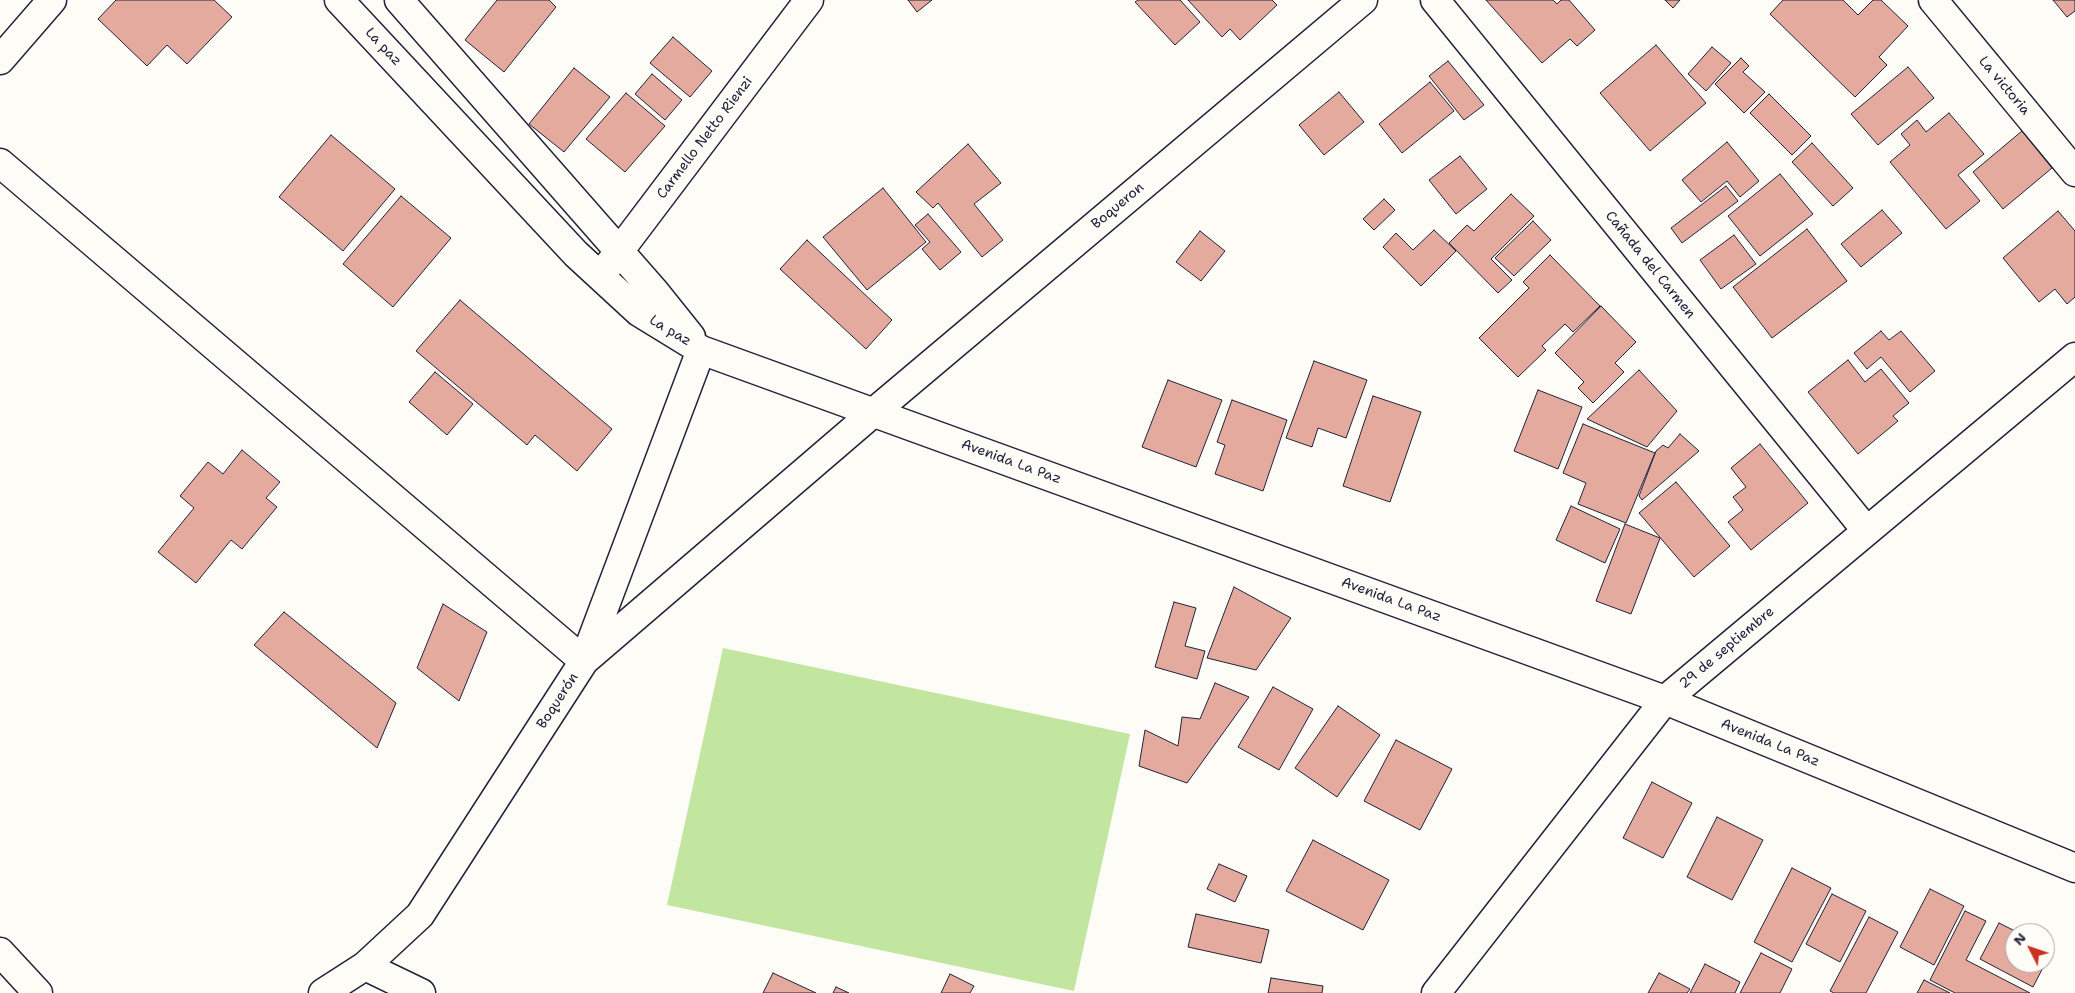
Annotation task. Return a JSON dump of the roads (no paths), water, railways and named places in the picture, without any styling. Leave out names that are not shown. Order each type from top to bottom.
[{"type":"street","points":[[0,60],[52,0]]},
{"type":"street","name":"La paz","points":[[339,0],[576,254],[639,312],[701,350]]},
{"type":"street","name":"La paz","points":[[399,0],[656,292],[701,350]]},
{"type":"street","name":"Carmello Netto Rienzi","points":[[600,277],[809,0]]},
{"type":"street","name":"Boqueron","points":[[584,661],[874,412],[1363,0]]},
{"type":"street","name":"Cañada del Carmen","points":[[1435,0],[1866,530]]},
{"type":"street","name":"La victoria","points":[[1933,0],[2075,172]]},
{"type":"street","points":[[0,163],[584,661]]},
{"type":"street","name":"Avenida La Paz","points":[[701,350],[1665,700],[2075,868]]},
{"type":"street","name":"Boquerón","points":[[323,993],[365,966],[420,915],[584,661],[701,350]]},
{"type":"street","name":"29 de septiembre","points":[[1436,993],[1665,700],[2075,357]]},
{"type":"street","points":[[0,952],[38,993]]},
{"type":"street","points":[[365,966],[421,993]]}]
